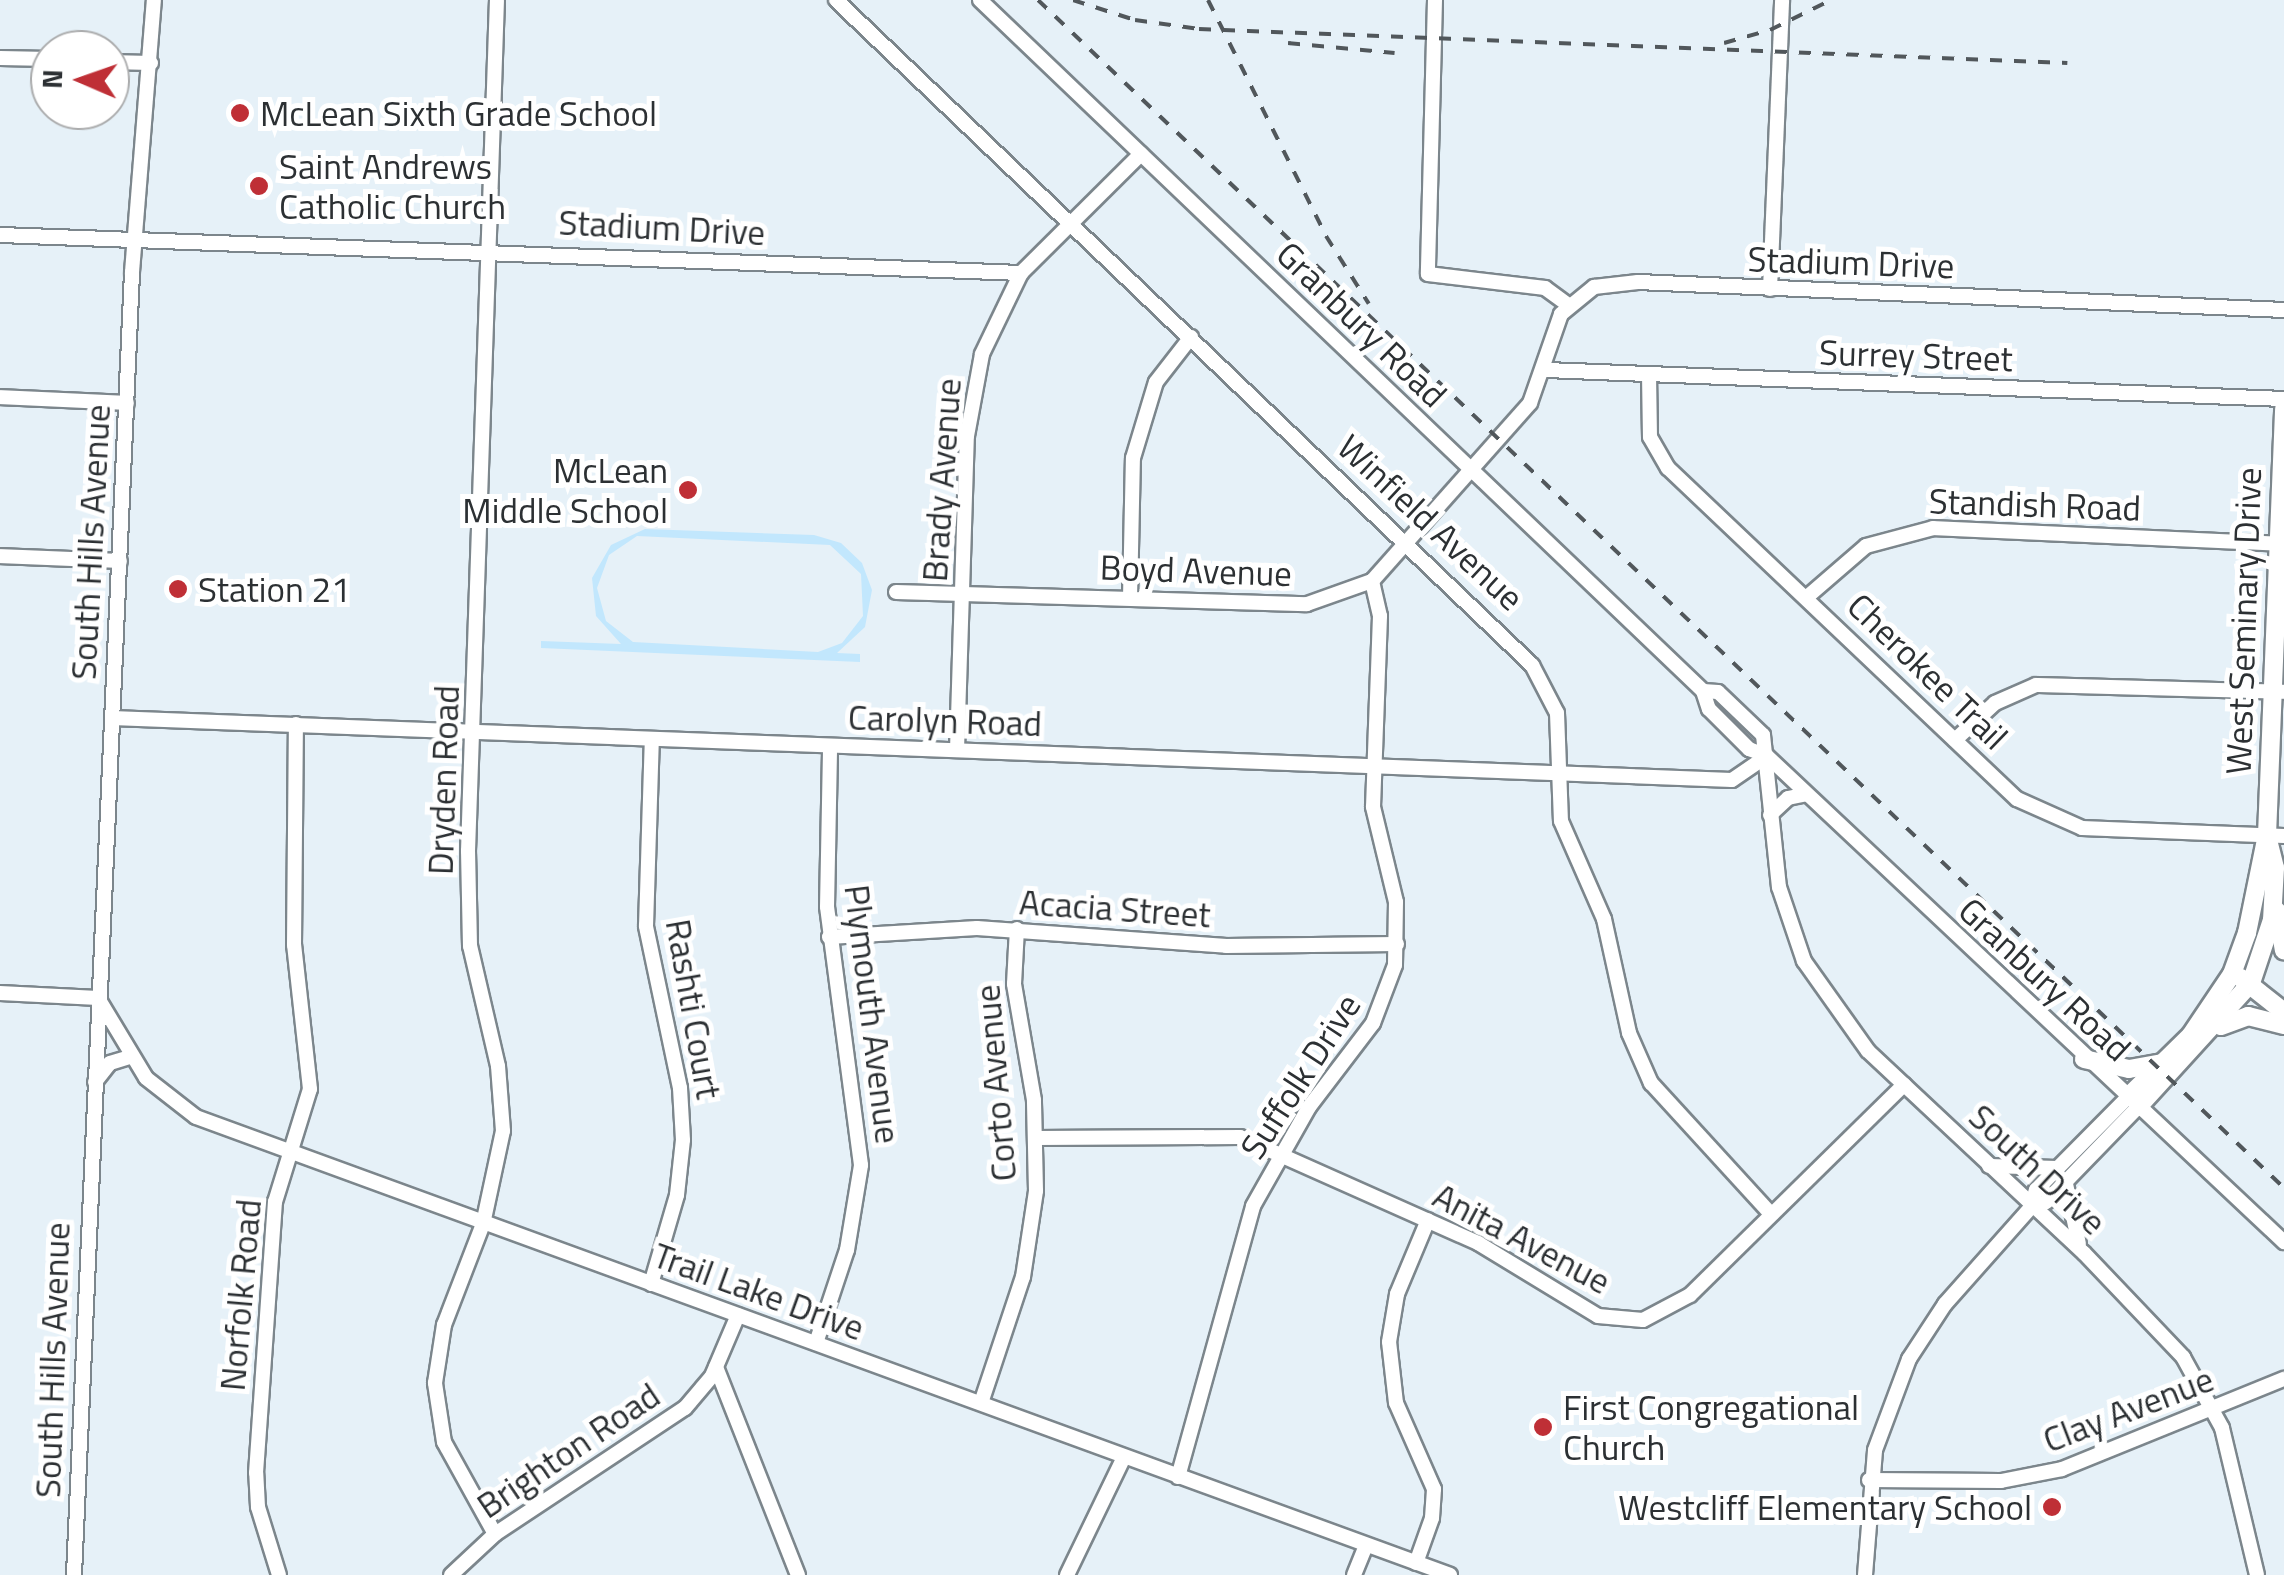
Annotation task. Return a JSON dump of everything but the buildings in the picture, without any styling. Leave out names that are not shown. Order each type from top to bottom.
[{"type":"main road","name":"West Seminary Drive","points":[[2133,1102],[2212,1031],[2251,983],[2266,948],[2274,894],[2284,410]]},
{"type":"main road","name":"West Seminary Drive","points":[[2133,1102],[2168,1062],[2232,974],[2275,836]]},
{"type":"main road","points":[[2274,894],[2284,950]]},
{"type":"main road","points":[[2232,974],[2251,983],[2284,1012]]},
{"type":"main road","points":[[2212,1031],[2248,1016],[2284,1025]]},
{"type":"main road","points":[[2084,1059],[2129,1069],[2168,1062]]},
{"type":"street","name":"South Hills Avenue","points":[[74,1575],[92,1088],[127,403],[154,0]]},
{"type":"street","name":"Dryden Road","points":[[495,1534],[444,1442],[435,1382],[444,1325],[482,1224],[501,1153],[503,1106],[470,946],[497,0]]},
{"type":"street","name":"Winfield Avenue","points":[[836,0],[1507,634],[1548,686],[1557,714],[1561,820],[1604,919],[1630,1033],[1651,1083],[1771,1214]]},
{"type":"street","name":"Granbury Road","points":[[980,0],[1704,691],[1709,709],[1748,749],[1767,756],[2084,1059],[2284,1242]]},
{"type":"street","points":[[1406,540],[1530,403],[1568,305],[1545,288],[1428,274],[1435,0]]},
{"type":"street","points":[[1770,289],[1782,0]]},
{"type":"street","points":[[0,58],[30,59]]},
{"type":"street","points":[[130,62],[150,63]]},
{"type":"street","name":"Brady Avenue","points":[[958,750],[974,381],[1020,273],[1141,154]]},
{"type":"street","name":"Stadium Drive","points":[[0,235],[491,250],[1020,273]]},
{"type":"street","name":"Stadium Drive","points":[[1568,305],[1614,283],[2284,310]]},
{"type":"street","points":[[1130,598],[1133,458],[1156,382],[1192,337]]},
{"type":"street","name":"Surrey Street","points":[[1546,370],[2284,399]]},
{"type":"street","name":"Cherokee Trail","points":[[1649,374],[1650,438],[1661,458],[2017,799],[2060,823],[2275,836]]},
{"type":"street","points":[[0,397],[127,403]]},
{"type":"street","name":"Standish Road","points":[[1807,597],[1852,554],[1901,532],[2281,544]]},
{"type":"street","name":"Boyd Avenue","points":[[896,592],[1307,604],[1372,580],[1406,540]]},
{"type":"street","points":[[0,556],[120,561]]},
{"type":"street","name":"Suffolk Drive","points":[[1178,1477],[1217,1348],[1238,1246],[1279,1154],[1374,1024],[1389,994],[1397,944],[1396,902],[1373,807],[1380,616],[1372,580]]},
{"type":"street","points":[[1955,740],[1996,703],[2036,685],[2278,692]]},
{"type":"street","name":"Carolyn Road","points":[[112,718],[1732,780],[1767,756]]},
{"type":"street","name":"Norfolk Road","points":[[279,1575],[258,1507],[256,1473],[271,1238],[281,1178],[293,1154],[310,1089],[294,945],[296,724]]},
{"type":"street","name":"Rashti Court","points":[[651,1284],[678,1195],[684,1140],[680,1088],[646,926],[652,739]]},
{"type":"street","name":"Plymouth Avenue","points":[[816,1343],[850,1240],[861,1165],[829,938],[830,746]]},
{"type":"street","name":"South Drive","points":[[1767,756],[1778,887],[1804,962],[1835,1011],[1904,1085],[2031,1208],[2084,1253],[2169,1339],[2214,1410],[2257,1575]]},
{"type":"street","points":[[1770,815],[1788,798],[1807,794]]},
{"type":"street","name":"Acacia Street","points":[[829,938],[1017,929],[1226,946],[1397,944]]},
{"type":"street","name":"Corto Avenue","points":[[981,1404],[1024,1277],[1036,1138],[1014,984],[1017,929]]},
{"type":"street","points":[[0,993],[98,998]]},
{"type":"street","name":"Trail Lake Drive","points":[[98,998],[130,1057],[182,1110],[482,1224],[1450,1575]]},
{"type":"street","points":[[92,1088],[110,1063],[130,1057]]},
{"type":"street","name":"Anita Avenue","points":[[1036,1138],[1240,1137],[1428,1220],[1598,1316],[1643,1320],[1690,1295],[1904,1085]]},
{"type":"street","name":"West Seminary Drive","points":[[2031,1208],[2036,1190],[2133,1102]]},
{"type":"street","name":"West Seminary Drive","points":[[1865,1575],[1870,1480],[1881,1428],[1909,1359],[1945,1304],[2031,1208],[2066,1184],[2133,1102]]},
{"type":"street","points":[[1989,1166],[2058,1168]]},
{"type":"street","points":[[2066,1184],[2070,1222],[2084,1253]]},
{"type":"street","points":[[1416,1562],[1432,1518],[1434,1489],[1396,1403],[1388,1342],[1397,1294],[1428,1220]]},
{"type":"street","name":"Brighton Road","points":[[450,1575],[495,1534],[656,1432],[705,1386],[738,1316]]},
{"type":"street","points":[[716,1367],[798,1575]]},
{"type":"street","name":"Clay Avenue","points":[[1870,1480],[2026,1477],[2096,1459],[2284,1379]]},
{"type":"street","points":[[1067,1575],[1124,1457]]},
{"type":"street","points":[[1354,1575],[1366,1544]]},
{"type":"shaded area","points":[[645,529],[814,535],[841,543],[862,563],[872,590],[865,627],[837,653],[860,654],[860,662],[541,648],[541,641],[621,644],[596,616],[592,578],[611,545]],"holes":[[[637,536],[830,545],[861,574],[863,616],[842,643],[818,652],[633,642],[606,621],[597,588],[609,555]]]},
{"type":"railway","points":[[1038,0],[2284,1188]]},
{"type":"railway","points":[[1073,0],[1135,20],[1199,29],[2067,63]]},
{"type":"railway","points":[[1208,0],[1326,236],[1369,304]]},
{"type":"railway","points":[[1724,43],[1770,30],[1831,0]]},
{"type":"railway","points":[[1288,43],[1395,53]]},
{"type":"place","name":"McLean Sixth Grade School","points":[[240,113]]},
{"type":"place","name":"Saint Andrews Catholic Church","points":[[259,186]]},
{"type":"place","name":"McLean Middle School","points":[[688,490]]},
{"type":"place","name":"Station 21","points":[[178,589]]},
{"type":"place","name":"First Congregational Church","points":[[1543,1427]]},
{"type":"place","name":"Westcliff Elementary School","points":[[2052,1507]]}]
